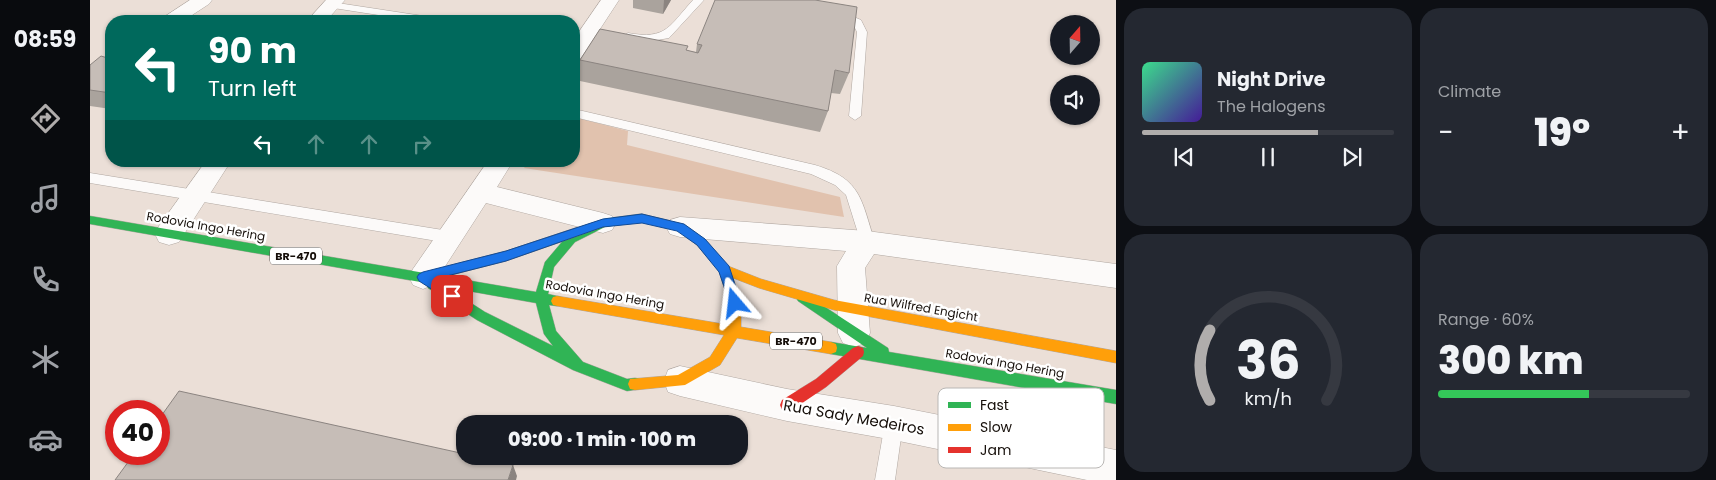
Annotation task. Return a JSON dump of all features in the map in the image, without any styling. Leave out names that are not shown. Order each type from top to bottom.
[{"type":"main road","points":[[642,218],[680,227],[701,242],[724,269],[735,303],[735,330],[714,361],[680,381],[627,385],[578,366],[481,316],[423,277],[506,256],[603,223],[642,218]]},
{"type":"main road","name":"Rodovia Ingo Hering","points":[[90,220],[735,330],[855,331],[892,358],[1064,388]]},
{"type":"main road","points":[[578,366],[550,334],[541,297],[549,265],[571,239],[603,223]]},
{"type":"main road","name":"Rua Wilfred Engicht","points":[[724,269],[802,297],[855,331],[1116,357]]},
{"type":"main road","points":[[802,297],[855,331],[892,358]]},
{"type":"main road","points":[[787,405],[821,383],[855,331]]},
{"type":"street","points":[[180,15],[203,0]]},
{"type":"street","points":[[580,47],[594,32],[610,0]]},
{"type":"street","points":[[322,15],[333,3]]},
{"type":"street","points":[[169,234],[215,167]]},
{"type":"street","points":[[423,277],[497,167]]},
{"type":"street","points":[[480,192],[603,223]]},
{"type":"street","points":[[680,227],[867,242],[1116,276]]},
{"type":"street","points":[[855,331],[851,266],[867,242]]},
{"type":"street","name":"Rua Sady Medeiros","points":[[680,381],[787,405],[938,432]]},
{"type":"lane","points":[[617,35],[645,39],[665,36],[699,0]]},
{"type":"lane","points":[[333,3],[402,15]]},
{"type":"lane","points":[[829,12],[839,13],[857,22],[862,32],[855,116]]},
{"type":"lane","points":[[580,114],[815,170],[840,181],[852,193],[867,242]]},
{"type":"lane","points":[[90,178],[449,237]]},
{"type":"lane","points":[[885,480],[894,423]]},
{"type":"shaded area","points":[[580,119],[628,131],[627,145],[840,197],[844,217],[524,168],[580,167]]},
{"type":"building","points":[[715,0],[815,0],[857,7],[849,73],[835,70],[828,111],[580,60],[600,29],[688,46],[686,50],[698,53],[702,45],[697,44]]},
{"type":"building","points":[[101,56],[105,57],[105,92],[90,90],[90,65]]},
{"type":"building","points":[[179,391],[456,452],[456,465],[513,465],[508,480],[115,480],[126,465],[170,465],[170,404]]},
{"type":"traffic: fast","points":[[635,384],[627,385],[578,366],[550,334],[541,297],[549,265],[571,239],[603,223],[642,218]]},
{"type":"traffic: fast","points":[[90,220],[557,301]]},
{"type":"traffic: fast","points":[[432,284],[481,316],[578,366]]},
{"type":"traffic: fast","points":[[802,297],[883,352]]},
{"type":"traffic: fast","points":[[831,348],[1064,388]]},
{"type":"traffic: fast","points":[[1104,395],[1116,397]]},
{"type":"traffic: slow","points":[[635,384],[680,381],[715,361],[735,330],[735,303],[724,269],[701,242],[680,227],[642,218]]},
{"type":"traffic: slow","points":[[432,275],[506,256],[603,223]]},
{"type":"traffic: slow","points":[[724,269],[759,283],[834,305],[1116,357]]},
{"type":"traffic: slow","points":[[557,301],[831,348]]},
{"type":"traffic: jam","points":[[787,405],[821,383],[858,352]]},
{"type":"route","points":[[452,296],[423,277],[506,256],[603,223],[642,218],[680,227],[701,242],[724,269],[735,303]]}]
